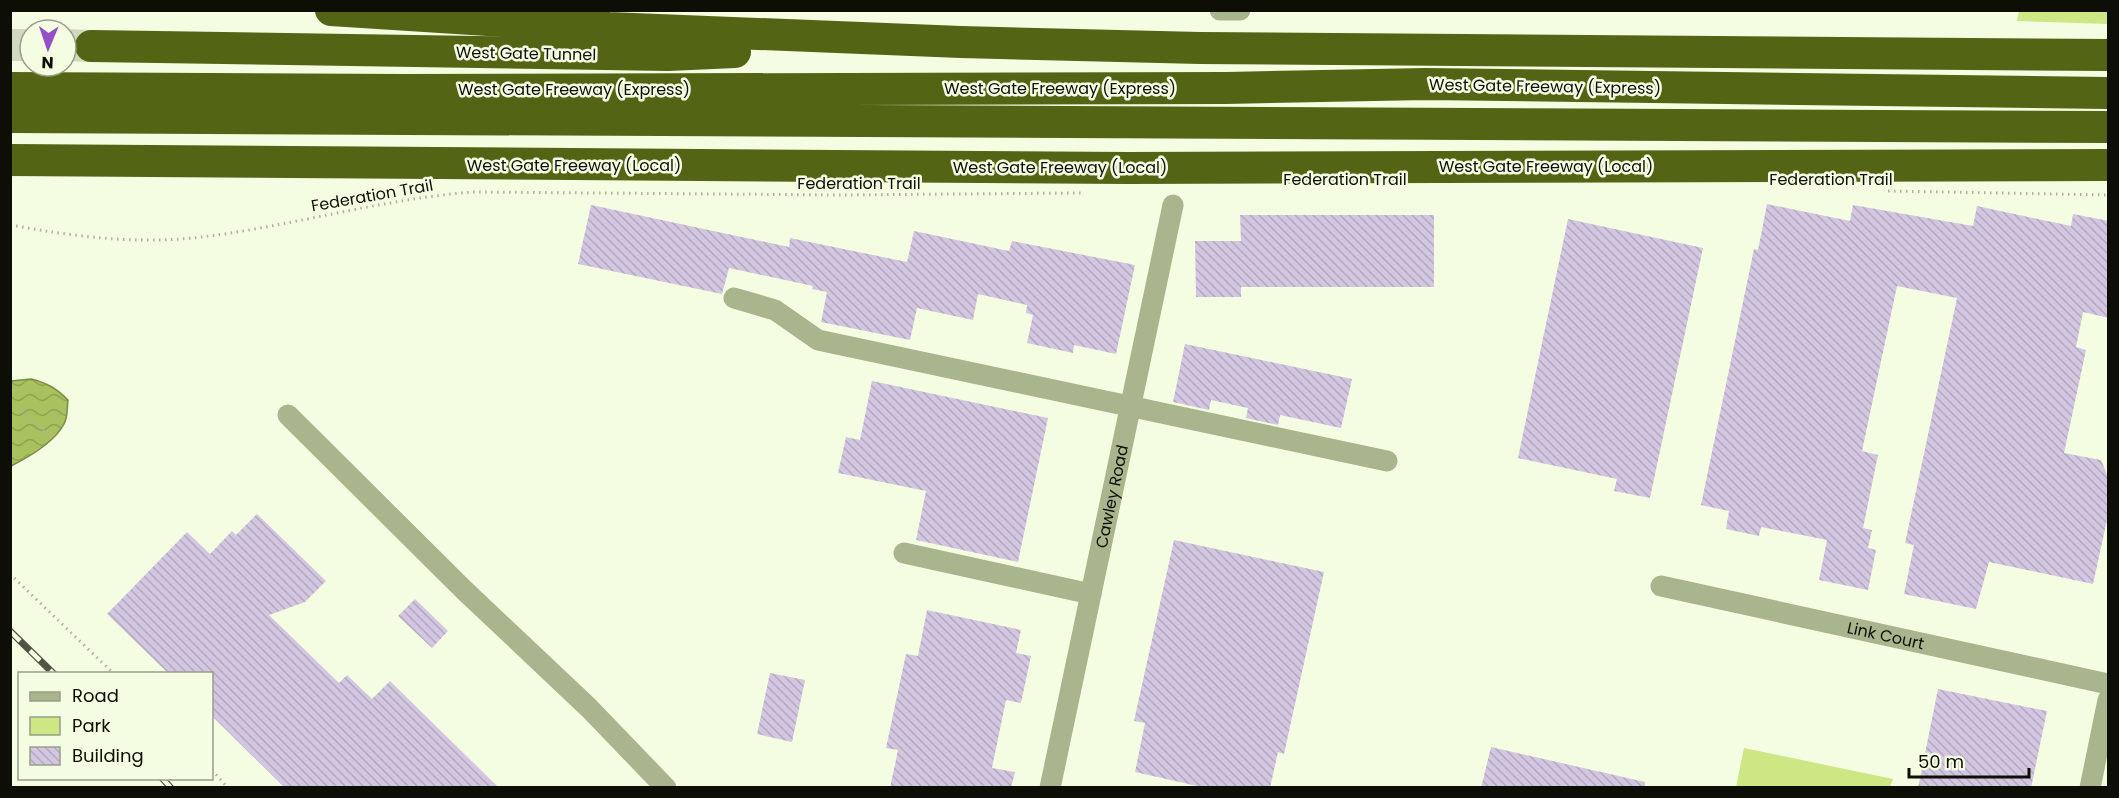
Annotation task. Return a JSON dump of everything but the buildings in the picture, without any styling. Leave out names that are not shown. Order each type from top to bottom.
[{"type":"highway","points":[[331,10],[609,28],[961,42],[1200,48],[2109,55]]},
{"type":"highway","name":"West Gate Tunnel","points":[[91,46],[668,55],[961,42]]},
{"type":"highway","name":"West Gate Freeway (Express)","points":[[10,88],[427,90],[1214,88],[1426,84],[2109,93]]},
{"type":"highway","name":"West Gate Freeway (Express)","points":[[10,117],[2109,127]]},
{"type":"highway","name":"West Gate Freeway (Local)","points":[[10,160],[1105,168],[2109,165]]},
{"type":"highway","points":[[1912,167],[2109,178]]},
{"type":"street","points":[[1220,10],[1240,10]]},
{"type":"street","name":"Cawley Road","points":[[1050,788],[1173,205]]},
{"type":"street","points":[[734,298],[775,310],[818,340],[1387,461]]},
{"type":"street","points":[[288,415],[464,590],[589,708],[666,788]]},
{"type":"street","points":[[904,553],[1092,594]]},
{"type":"street","name":"Link Court","points":[[1661,586],[2109,684]]},
{"type":"street","points":[[2090,788],[2109,699]]},
{"type":"path","name":"Federation Trail","points":[[1885,191],[2109,195]]},
{"type":"path","name":"Federation Trail","points":[[10,225],[100,240],[194,238],[432,195],[473,192],[839,195],[1083,193]]},
{"type":"path","points":[[21,410],[51,438]]},
{"type":"path","points":[[10,573],[112,672]]},
{"type":"path","points":[[213,771],[228,788]]},
{"type":"green space","points":[[2019,11],[2108,11],[2108,24],[2017,21]]},
{"type":"green space","points":[[1744,748],[1893,779],[1890,787],[1736,787]]},
{"type":"water","points":[[31,379],[51,386],[68,400],[66,418],[60,431],[48,443],[11,466],[11,381]]},
{"type":"tunnel","points":[[10,45],[18,45]]},
{"type":"tunnel","points":[[78,45],[91,46]]},
{"type":"railway","points":[[10,631],[52,672]]},
{"type":"railway","points":[[164,780],[171,788]]}]
